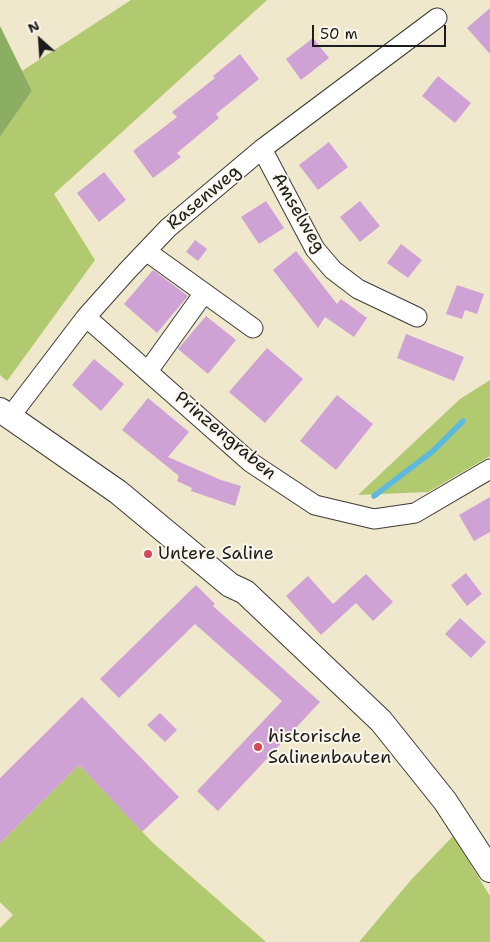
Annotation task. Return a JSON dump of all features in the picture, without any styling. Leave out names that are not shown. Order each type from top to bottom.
[{"type":"main road","points":[[3,419],[118,492],[230,586],[245,592],[380,721],[444,802],[490,870]]},
{"type":"street","name":"Rasenweg","points":[[3,419],[86,317],[168,228],[262,149],[437,18]]},
{"type":"street","name":"Amselweg","points":[[262,149],[315,248],[333,270],[358,289],[417,317]]},
{"type":"street","points":[[146,251],[252,328]]},
{"type":"street","points":[[148,371],[204,293]]},
{"type":"street","name":"Prinzengraben","points":[[86,317],[250,462],[314,505],[374,519],[415,513],[490,470]]},
{"type":"green space","points":[[131,0],[267,0],[54,194],[95,260],[7,381],[0,375],[0,137],[32,91],[22,71]]},
{"type":"green space","points":[[0,26],[32,91],[0,137]]},
{"type":"green space","points":[[490,380],[490,456],[428,492],[358,495],[460,399]]},
{"type":"green space","points":[[79,765],[153,843],[266,942],[0,942],[0,928],[13,915],[0,902],[0,843]]},
{"type":"green space","points":[[453,836],[490,896],[490,942],[359,942],[411,880]]},
{"type":"building","points":[[490,8],[490,54],[467,28]]},
{"type":"building","points":[[313,38],[329,58],[301,80],[286,59]]},
{"type":"building","points":[[240,54],[259,79],[216,114],[219,118],[177,153],[181,157],[153,178],[133,151],[177,117],[172,112],[215,78],[213,76]]},
{"type":"building","points":[[438,76],[471,103],[455,123],[422,96]]},
{"type":"building","points":[[329,142],[348,167],[318,190],[299,165]]},
{"type":"building","points":[[104,172],[126,200],[99,222],[77,193]]},
{"type":"building","points":[[266,201],[284,228],[259,244],[241,217]]},
{"type":"building","points":[[360,201],[380,226],[360,242],[340,217]]},
{"type":"building","points":[[195,240],[207,249],[198,261],[186,252]]},
{"type":"building","points":[[401,244],[422,260],[408,278],[387,263]]},
{"type":"building","points":[[296,251],[337,304],[341,299],[367,318],[354,337],[325,317],[318,328],[273,270]]},
{"type":"building","points":[[153,270],[188,296],[157,333],[124,304]]},
{"type":"building","points":[[457,285],[484,294],[477,314],[465,310],[462,319],[446,314]]},
{"type":"building","points":[[206,316],[236,340],[208,374],[178,349]]},
{"type":"building","points":[[406,334],[464,357],[454,381],[397,358]]},
{"type":"building","points":[[267,348],[303,379],[265,423],[229,392]]},
{"type":"building","points":[[94,359],[124,384],[101,411],[72,385]]},
{"type":"building","points":[[337,395],[373,424],[336,470],[300,441]]},
{"type":"building","points":[[148,398],[189,432],[168,457],[221,480],[241,486],[235,506],[191,491],[192,488],[177,481],[179,476],[122,430]]},
{"type":"building","points":[[490,497],[490,532],[474,541],[459,515]]},
{"type":"building","points":[[466,573],[482,594],[467,606],[451,585]]},
{"type":"building","points":[[366,574],[393,602],[373,621],[356,603],[321,635],[286,596],[308,576],[333,604]]},
{"type":"building","points":[[196,585],[215,604],[213,606],[320,702],[218,811],[197,791],[282,701],[195,624],[119,698],[100,679]]},
{"type":"building","points":[[460,618],[486,642],[471,658],[445,634]]},
{"type":"building","points":[[82,697],[179,797],[142,832],[79,765],[0,843],[0,778]]},
{"type":"building","points":[[160,713],[177,730],[165,742],[147,725]]},
{"type":"waterway","points":[[374,496],[433,451],[463,421]]},
{"type":"place","name":"Untere Saline","points":[[148,554]]},
{"type":"place","name":"historische Salinenbauten","points":[[258,747]]}]
